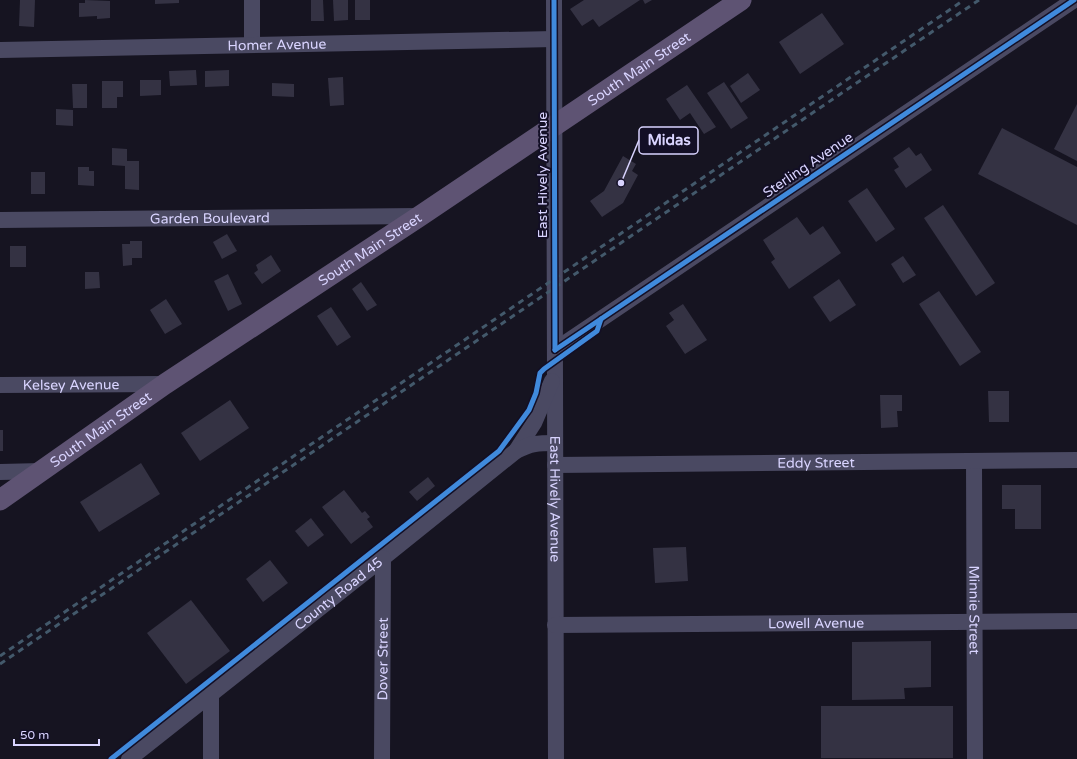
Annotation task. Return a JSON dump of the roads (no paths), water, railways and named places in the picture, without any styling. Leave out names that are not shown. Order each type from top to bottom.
[{"type":"main road","name":"South Main Street","points":[[0,500],[165,384],[420,216],[741,0]]},
{"type":"street","points":[[252,0],[252,45]]},
{"type":"street","name":"East Hively Avenue","points":[[554,0],[553,126],[556,759]]},
{"type":"street","name":"Sterling Avenue","points":[[555,350],[1074,0]]},
{"type":"street","name":"Homer Avenue","points":[[0,50],[554,39]]},
{"type":"street","name":"Garden Boulevard","points":[[0,220],[420,216]]},
{"type":"street","points":[[516,451],[534,422],[555,374]]},
{"type":"street","name":"Kelsey Avenue","points":[[0,385],[165,384]]},
{"type":"street","name":"County Road 45","points":[[129,759],[516,451],[536,443],[555,443]]},
{"type":"street","name":"Eddy Street","points":[[555,465],[1077,460]]},
{"type":"street","name":"Minnie Street","points":[[974,461],[975,759]]},
{"type":"street","points":[[0,472],[42,471]]},
{"type":"street","name":"Dover Street","points":[[382,759],[383,558]]},
{"type":"street","name":"Lowell Avenue","points":[[555,625],[1077,621]]},
{"type":"street","points":[[211,694],[211,759]]},
{"type":"railway","points":[[0,656],[964,0]]},
{"type":"railway","points":[[0,664],[979,0]]},
{"type":"place","name":"Midas","points":[[621,183]]}]
